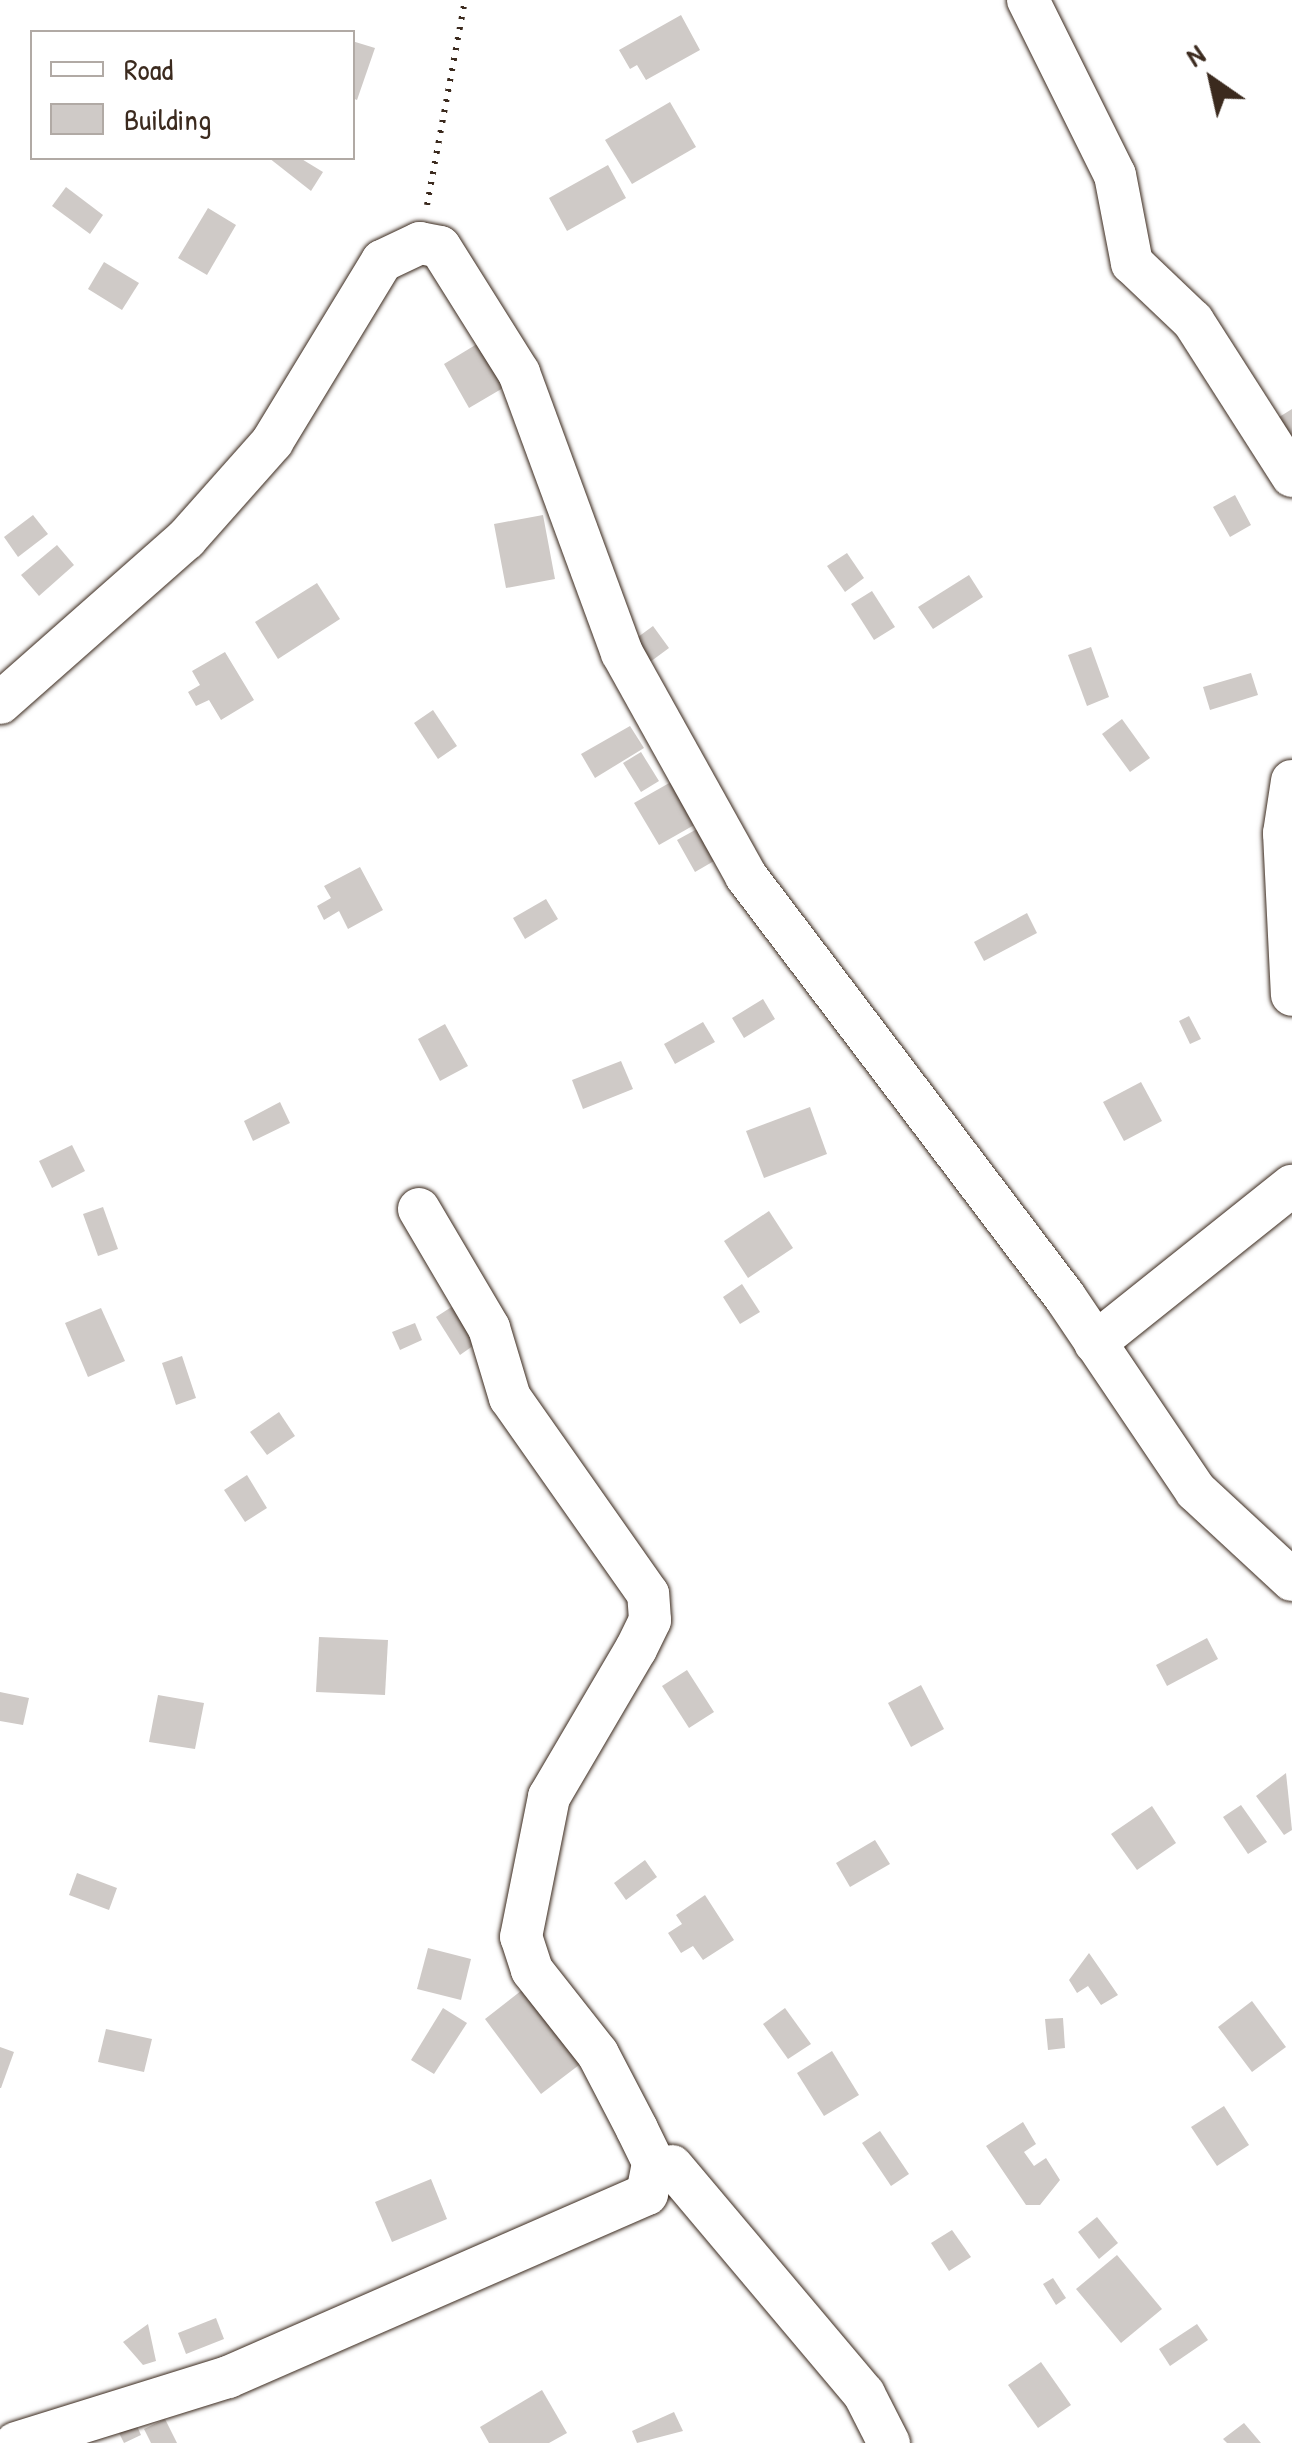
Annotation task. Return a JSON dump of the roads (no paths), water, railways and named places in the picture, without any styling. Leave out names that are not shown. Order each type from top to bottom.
[{"type":"street","points":[[1028,0],[1115,174],[1132,262],[1193,321],[1292,476]]},
{"type":"street","points":[[0,703],[186,539],[272,442],[382,261],[420,243],[440,248],[520,374],[622,654],[746,876],[1095,1342],[1196,1490],[1292,1580]]},
{"type":"street","points":[[1292,781],[1284,833],[1292,995]]},
{"type":"street","points":[[1095,1342],[1292,1186]]},
{"type":"street","points":[[16,2443],[246,2370],[608,2218],[647,2194],[652,2162],[645,2146],[598,2054],[532,1970],[520,1937],[549,1798],[636,1649],[650,1620],[648,1594],[510,1398],[489,1328],[420,1210]]},
{"type":"street","points":[[672,2166],[864,2394],[889,2443]]}]
